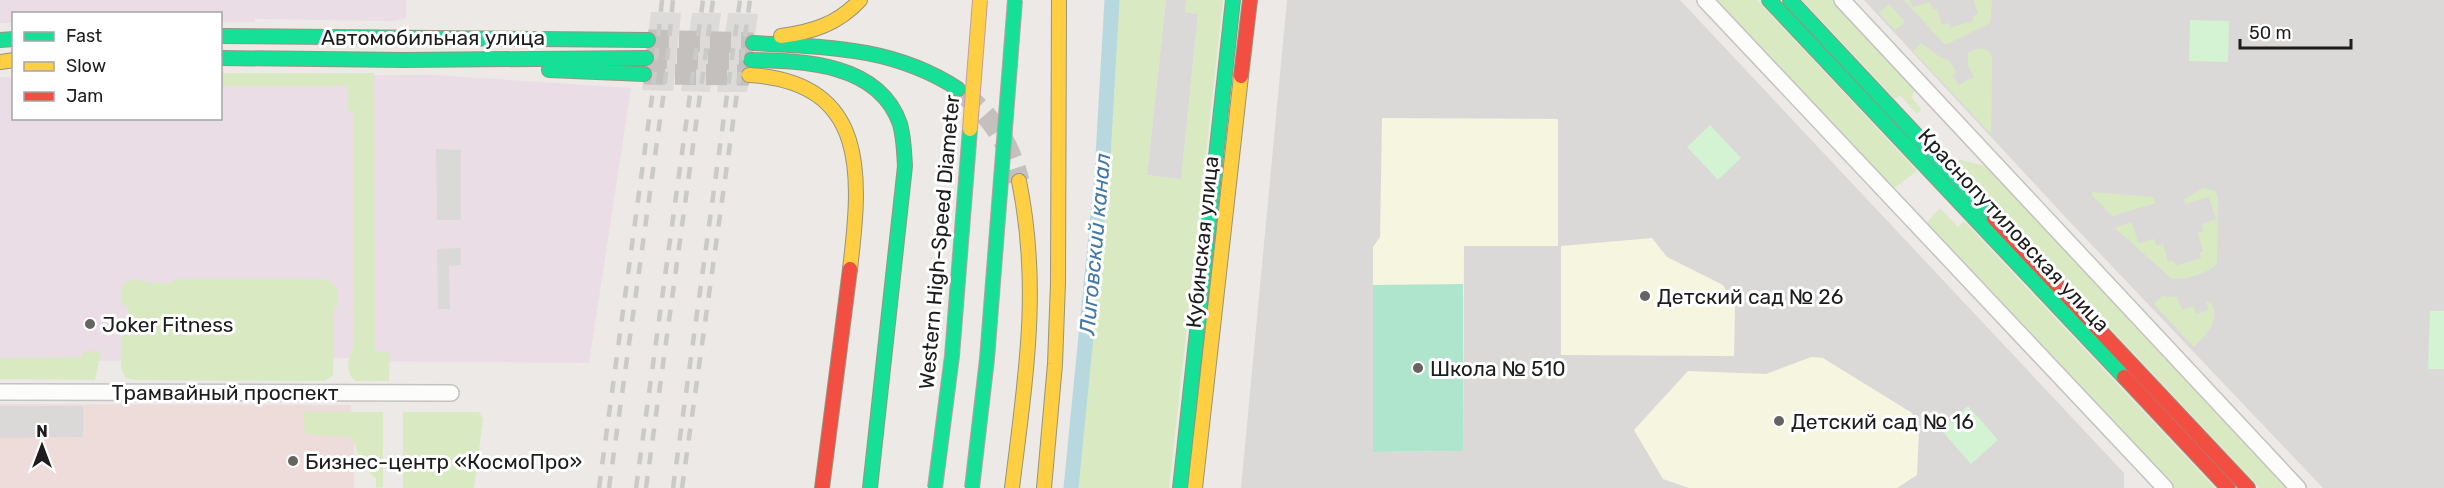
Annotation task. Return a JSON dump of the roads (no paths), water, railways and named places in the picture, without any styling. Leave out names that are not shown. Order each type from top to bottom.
[{"type":"main road","points":[[860,0],[837,22],[811,32],[754,41],[869,53],[904,62],[935,74],[958,89]]},
{"type":"main road","name":"Western High-Speed Diameter","points":[[935,488],[952,356],[980,0]]},
{"type":"main road","points":[[972,488],[987,359],[1015,0]]},
{"type":"main road","points":[[1044,488],[1055,364],[1060,194],[1059,0]]},
{"type":"main road","name":"Кубинская улица","points":[[1180,488],[1233,0]]},
{"type":"main road","name":"Кубинская улица","points":[[1196,488],[1250,0]]},
{"type":"main road","name":"Краснопутиловская улица","points":[[1769,0],[2228,488]]},
{"type":"main road","name":"Краснопутиловская улица","points":[[1790,0],[2248,488]]},
{"type":"main road","name":"Автомобильная улица","points":[[222,36],[648,40]]},
{"type":"main road","name":"Автомобильная улица","points":[[222,58],[404,60],[646,58]]},
{"type":"main road","points":[[404,60],[644,74]]},
{"type":"main road","points":[[751,60],[824,64],[850,72],[871,84],[885,98],[899,122],[904,155],[870,488]]},
{"type":"main road","points":[[749,75],[777,79],[808,89],[828,104],[845,126],[856,165],[853,235],[822,488]]},
{"type":"main road","points":[[1012,488],[1029,330],[1031,261],[1028,214],[1019,181]]},
{"type":"street","points":[[1705,0],[2165,488]]},
{"type":"street","points":[[1842,0],[2298,488]]},
{"type":"street","name":"Трамвайный проспект","points":[[0,392],[451,393]]},
{"type":"waterway","name":"Лиговский канал","points":[[1071,488],[1102,174],[1112,0]]},
{"type":"tunnel","points":[[648,40],[753,43]]},
{"type":"tunnel","points":[[646,58],[751,60]]},
{"type":"tunnel","points":[[644,74],[749,75]]},
{"type":"tunnel","points":[[963,93],[983,112],[998,132],[1010,154],[1019,181]]},
{"type":"railway","points":[[599,488],[653,90],[662,0]]},
{"type":"railway","points":[[609,488],[664,91],[673,0]]},
{"type":"railway","points":[[636,488],[703,0]]},
{"type":"railway","points":[[646,488],[713,0]]},
{"type":"railway","points":[[673,488],[740,0]]},
{"type":"railway","points":[[682,488],[750,0]]},
{"type":"place","name":"Детский сад № 26","points":[[1645,296]]},
{"type":"place","name":"Joker Fitness","points":[[90,324]]},
{"type":"place","name":"Школа № 510","points":[[1418,368]]},
{"type":"place","name":"Детский сад № 16","points":[[1779,421]]},
{"type":"place","name":"Бизнес-центр «КосмоПро»","points":[[293,461]]}]
